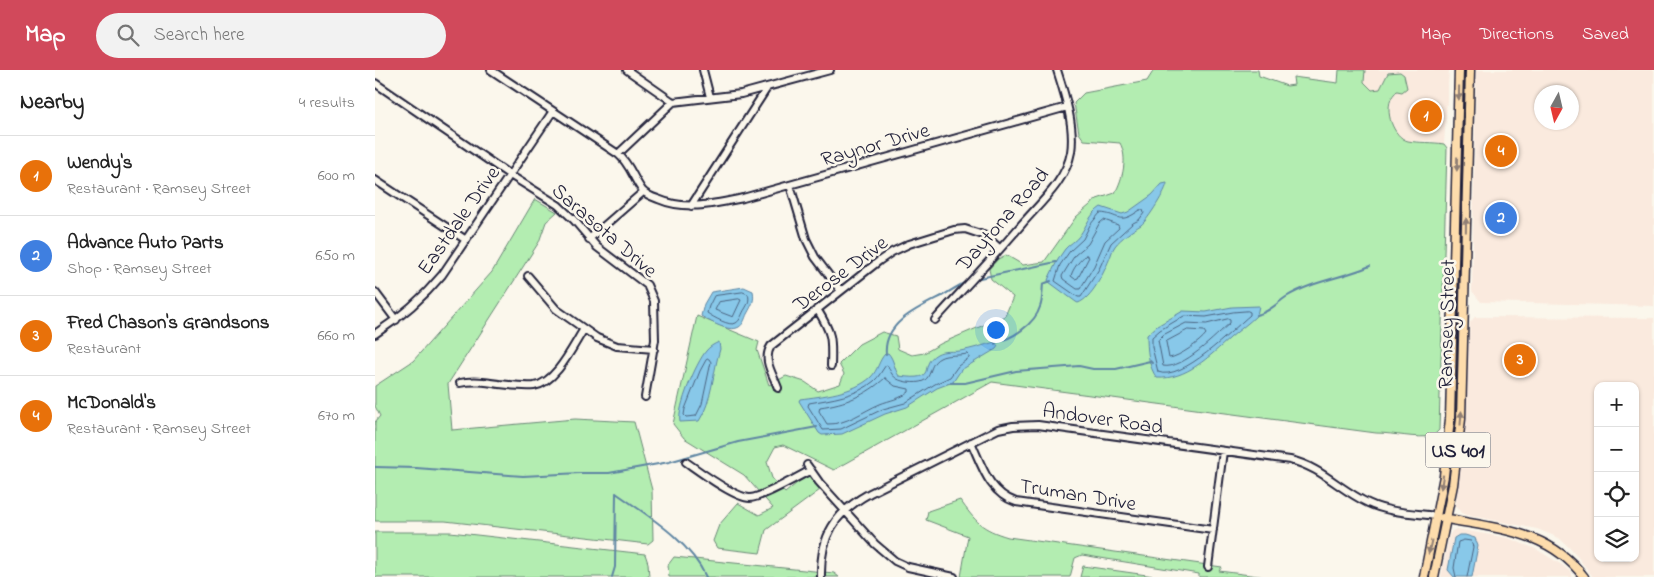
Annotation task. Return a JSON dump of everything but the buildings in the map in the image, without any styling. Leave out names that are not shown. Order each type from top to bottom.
[{"type":"main road","name":"Ramsey Street","points":[[1424,577],[1437,516],[1450,418],[1459,70]]},
{"type":"main road","name":"Ramsey Street","points":[[1434,577],[1454,478],[1461,419],[1470,70]]},
{"type":"main road","points":[[1458,115],[1469,110]]},
{"type":"main road","points":[[1458,115],[1469,120]]},
{"type":"main road","points":[[1454,308],[1465,308]]},
{"type":"main road","points":[[1437,516],[1540,540],[1561,553],[1584,577]]},
{"type":"street","points":[[491,70],[618,154],[630,168],[643,192],[589,239]]},
{"type":"street","points":[[627,70],[673,102]]},
{"type":"street","points":[[703,70],[710,97]]},
{"type":"street","points":[[618,154],[673,102],[741,94],[830,70]]},
{"type":"street","name":"Daytona Road","points":[[935,320],[1000,249],[1053,188],[1063,173],[1071,152],[1071,142],[1067,107],[1057,70]]},
{"type":"street","name":"Sarasota Drive","points":[[375,83],[510,175],[558,205],[574,220],[589,239],[642,280],[649,288],[655,305],[655,340],[645,397]]},
{"type":"street","points":[[691,206],[767,88]]},
{"type":"street","name":"Raynor Drive","points":[[643,192],[663,201],[691,206],[743,198],[1067,107]]},
{"type":"street","name":"Eastdale Drive","points":[[375,334],[396,320],[433,286],[553,111]]},
{"type":"street","points":[[375,180],[466,240]]},
{"type":"street","points":[[789,185],[806,240],[815,257],[840,290]]},
{"type":"street","name":"Derose Drive","points":[[778,388],[767,360],[769,349],[840,290],[893,252],[930,236],[965,229],[979,233],[991,240],[1000,249]]},
{"type":"street","points":[[528,276],[536,283],[551,304],[600,340],[617,346],[653,349]]},
{"type":"street","points":[[375,292],[396,320]]},
{"type":"street","points":[[817,309],[827,325],[832,338],[831,366]]},
{"type":"street","points":[[460,383],[471,380],[536,386],[543,383],[556,372],[584,329]]},
{"type":"street","name":"Andover Road","points":[[821,577],[827,537],[839,516],[845,510],[870,493],[971,442],[998,429],[1013,426],[1038,424],[1301,463],[1323,474],[1364,501],[1378,507],[1437,516]]},
{"type":"street","name":"Truman Drive","points":[[971,442],[990,484],[997,492],[1009,500],[1213,530]]},
{"type":"street","points":[[1208,567],[1223,451]]},
{"type":"street","points":[[685,462],[713,480],[747,498],[753,498],[767,492],[809,468],[875,544],[895,561],[907,567],[954,577]]},
{"type":"shaded area","points":[[1365,70],[1449,70],[1444,144],[1431,141],[1408,141],[1397,135],[1389,115],[1391,98],[1397,91],[1404,75],[1400,72],[1388,73],[1380,89],[1372,90],[1364,82]]},
{"type":"shaded area","points":[[1476,70],[1654,70],[1654,306],[1481,302],[1472,291]]},
{"type":"shaded area","points":[[1475,317],[1654,318],[1654,577],[1593,577],[1573,551],[1559,538],[1537,529],[1463,514],[1456,505],[1470,322]]},
{"type":"shaded area","points":[[1456,529],[1508,538],[1536,549],[1562,565],[1572,573],[1572,577],[1441,577],[1449,536]]},
{"type":"green space","points":[[1154,70],[1258,70],[1259,76],[1287,86],[1294,85],[1293,77],[1338,83],[1339,70],[1365,70],[1364,82],[1372,90],[1380,89],[1388,73],[1400,72],[1404,75],[1407,88],[1402,92],[1397,91],[1392,96],[1390,103],[1391,123],[1394,129],[1403,139],[1408,141],[1444,144],[1447,148],[1439,430],[1433,436],[1426,437],[1376,433],[992,382],[834,470],[783,445],[775,447],[767,462],[772,478],[785,493],[809,476],[820,490],[766,530],[760,553],[717,548],[713,541],[719,525],[738,503],[759,515],[773,508],[744,475],[684,438],[673,424],[697,316],[759,342],[757,350],[769,385],[786,376],[805,382],[818,391],[840,384],[844,374],[839,364],[859,344],[882,332],[896,336],[898,349],[912,355],[924,353],[942,343],[1005,316],[1013,297],[991,279],[989,269],[998,259],[1006,255],[1023,265],[1044,262],[1076,217],[1097,199],[1115,193],[1120,181],[1124,155],[1120,143],[1084,140],[1079,133],[1074,103],[1084,93],[1147,81]]},
{"type":"green space","points":[[535,199],[557,212],[546,222],[539,242],[448,384],[452,430],[575,419],[634,422],[652,490],[653,540],[648,544],[445,521],[375,521],[375,422],[380,416],[375,406],[375,386],[413,361],[492,272]]},
{"type":"green space","points":[[960,500],[970,514],[985,528],[1008,537],[1222,567],[1219,571],[1266,577],[1199,577],[1199,574],[1082,555],[1075,558],[1070,577],[961,577],[968,536],[926,520],[928,511]]},
{"type":"green space","points":[[375,532],[450,532],[645,554],[649,577],[375,577]]},
{"type":"green space","points":[[674,557],[834,573],[839,577],[669,577],[668,565]]},
{"type":"green space","points":[[1083,566],[1161,577],[1080,577]]},
{"type":"water","points":[[1167,183],[1161,198],[1144,222],[1115,246],[1104,272],[1088,296],[1078,303],[1049,282],[1048,280],[1062,252],[1078,237],[1097,210],[1101,207],[1122,214],[1128,212],[1152,195],[1162,184]]},
{"type":"water","points":[[744,287],[753,291],[754,294],[752,305],[739,327],[730,329],[701,316],[704,304],[711,292]]},
{"type":"water","points":[[1259,306],[1257,315],[1197,366],[1168,378],[1157,378],[1154,374],[1150,363],[1147,335],[1157,326],[1183,311],[1206,312],[1232,307]]},
{"type":"water","points":[[719,342],[720,349],[707,405],[699,421],[680,422],[681,407],[697,365],[707,350]]},
{"type":"water","points":[[995,342],[998,346],[996,349],[961,370],[953,382],[937,388],[907,407],[885,414],[842,434],[822,435],[819,433],[799,401],[800,399],[828,395],[856,387],[871,377],[883,356],[888,353],[899,376],[919,377],[924,375],[931,358],[937,354],[964,350]]},
{"type":"water","points":[[1459,535],[1475,538],[1478,546],[1472,577],[1454,577],[1448,570],[1454,538]]},
{"type":"waterway","points":[[975,279],[1056,262]]},
{"type":"waterway","points":[[1256,315],[1272,308],[1286,297],[1306,287],[1370,266]]},
{"type":"waterway","points":[[995,344],[995,342],[1015,335],[1028,325],[1041,304],[1043,284],[1051,281]]},
{"type":"waterway","points":[[886,354],[890,334],[896,325],[913,311],[966,282]]},
{"type":"waterway","points":[[948,383],[965,383],[1016,371],[1079,366],[1093,369],[1116,369],[1150,361],[1152,363]]},
{"type":"waterway","points":[[375,467],[523,476],[609,473],[669,462],[738,442],[817,427]]},
{"type":"waterway","points":[[616,493],[678,540],[699,564],[706,577]]},
{"type":"waterway","points":[[612,577],[615,567],[616,493]]},
{"type":"place","name":"Wendy's","points":[[1426,116]]},
{"type":"place","name":"McDonald's","points":[[1501,151]]},
{"type":"place","name":"Advance Auto Parts","points":[[1501,218]]},
{"type":"place","name":"Fred Chason's Grandsons","points":[[1520,360]]}]
